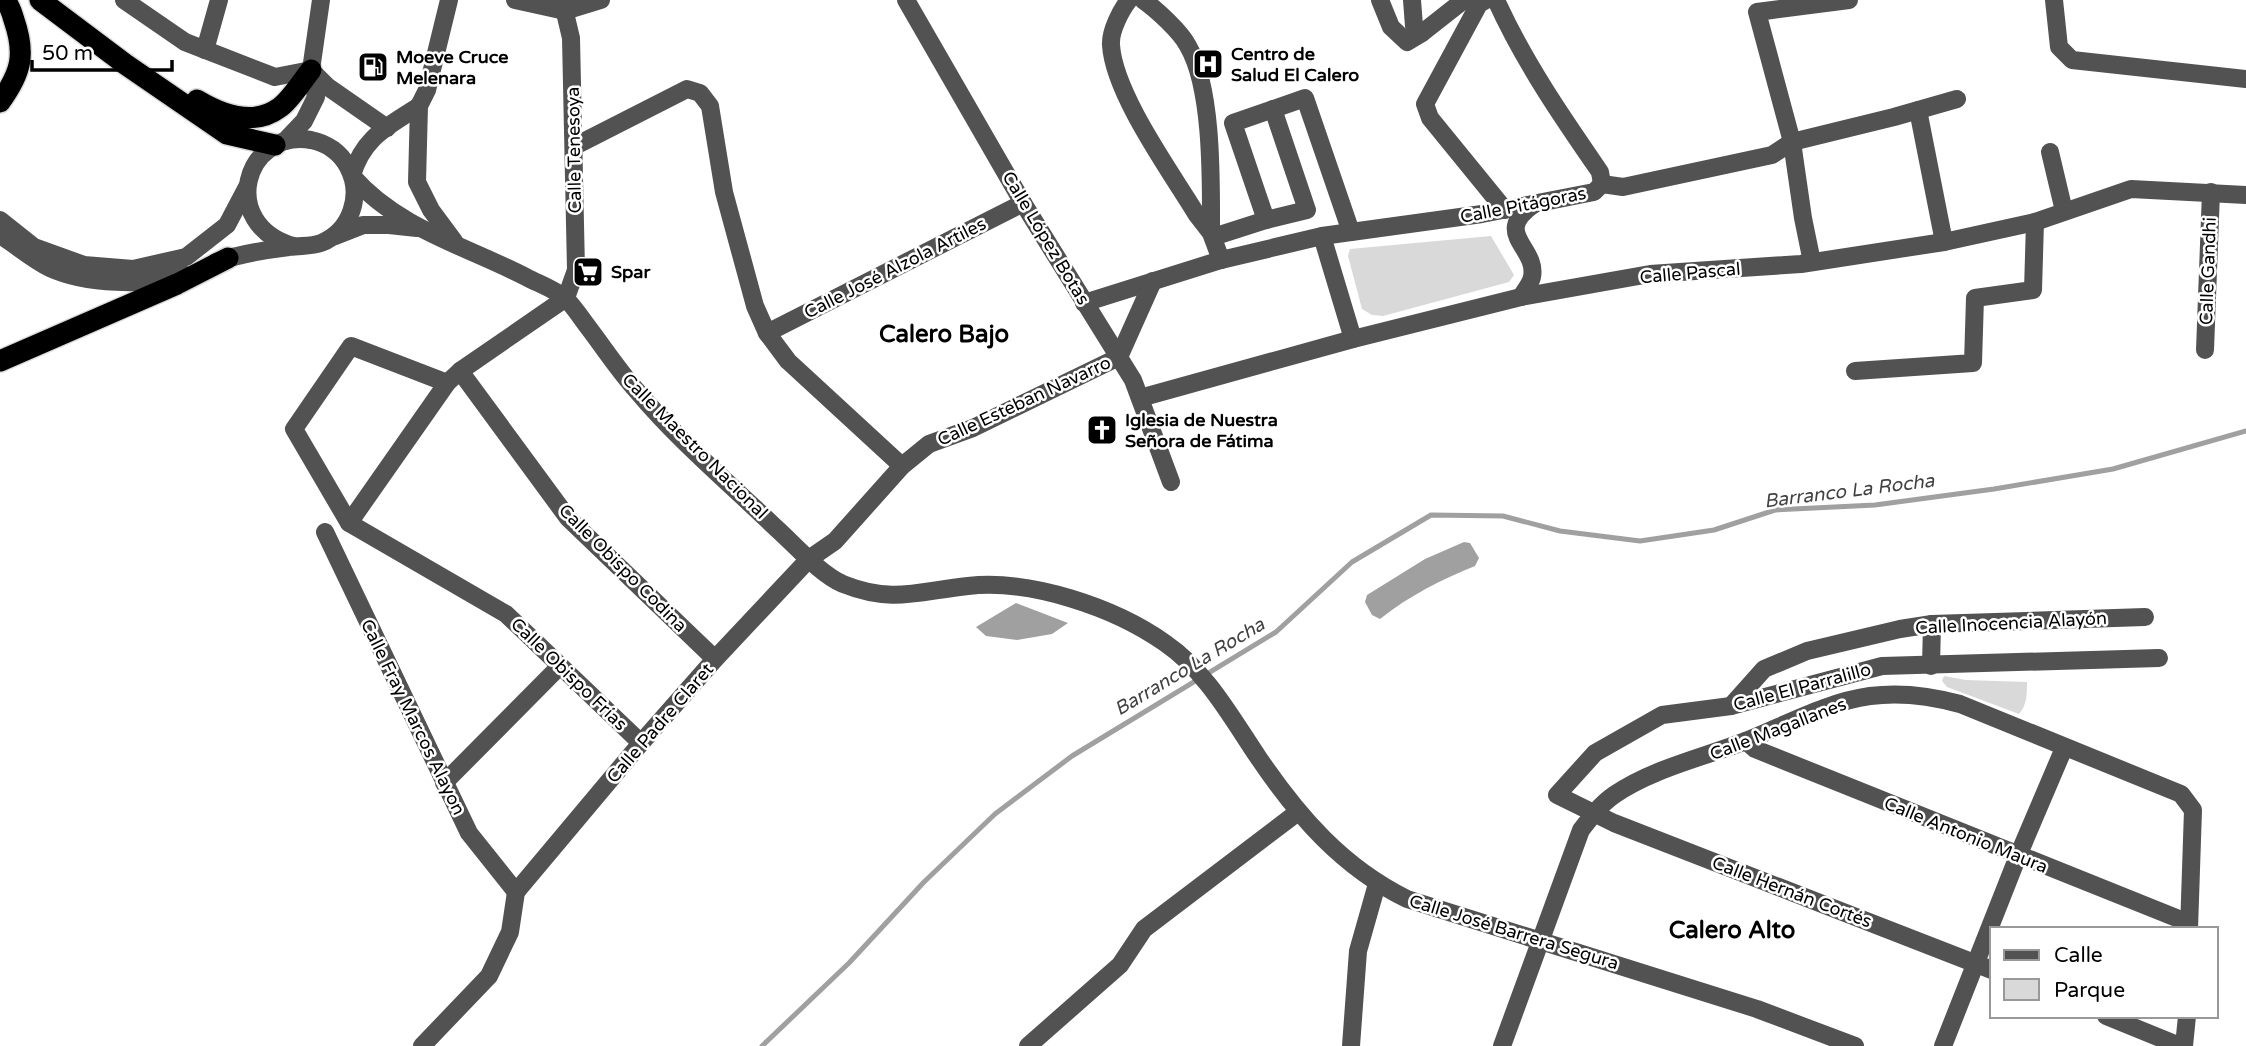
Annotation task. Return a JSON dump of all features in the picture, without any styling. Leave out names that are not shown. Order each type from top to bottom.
[{"type":"highway","points":[[0,102],[12,86],[19,66],[22,42],[5,0]]},
{"type":"highway","points":[[40,0],[125,64],[227,134],[280,143]]},
{"type":"highway","points":[[125,64],[221,113],[232,117],[254,118],[279,108],[311,70]]},
{"type":"highway","points":[[0,361],[177,284],[228,258]]},
{"type":"street","points":[[124,0],[186,42],[275,77],[311,70]]},
{"type":"street","points":[[205,50],[219,0]]},
{"type":"street","points":[[0,220],[34,247],[84,265],[133,270],[186,257],[227,225],[261,156],[304,121],[316,97],[311,70],[321,0]]},
{"type":"street","points":[[449,0],[427,90],[419,106],[417,181],[430,210],[457,244]]},
{"type":"street","points":[[515,0],[564,5],[601,0]]},
{"type":"street","name":"Calle López Botas","points":[[906,0],[1023,203],[1133,380],[1171,482]]},
{"type":"street","points":[[1129,0],[1122,9],[1111,43],[1123,91],[1197,215],[1212,235]]},
{"type":"street","points":[[1143,0],[1152,6],[1188,45],[1205,89],[1212,235],[1220,260]]},
{"type":"street","points":[[1380,0],[1391,27],[1406,42],[1423,33],[1464,0]]},
{"type":"street","points":[[1412,0],[1414,26],[1423,33]]},
{"type":"street","points":[[1486,0],[1479,4],[1424,104],[1430,118],[1505,210]]},
{"type":"street","points":[[1496,0],[1510,31],[1548,97],[1600,172],[1602,184]]},
{"type":"street","points":[[1812,262],[1791,142],[1757,12],[1849,0]]},
{"type":"street","points":[[2054,0],[2059,47],[2072,60],[2246,79]]},
{"type":"street","name":"Calle Tenesoya","points":[[564,5],[570,38],[575,146],[576,270],[566,298]]},
{"type":"street","points":[[311,70],[328,87],[387,128]]},
{"type":"street","points":[[575,146],[687,89],[700,93],[710,106],[724,192],[755,306],[766,333],[788,360],[902,466]]},
{"type":"street","points":[[1266,220],[1233,123],[1305,99],[1351,232]]},
{"type":"street","name":"Calle Pitágoras","points":[[1084,303],[1220,260],[1322,236],[1482,215],[1594,191],[1602,184],[1623,187],[1772,155],[1791,142],[1956,99]]},
{"type":"street","points":[[353,176],[358,157],[370,139],[419,106]]},
{"type":"street","points":[[1212,235],[1307,210],[1273,109]]},
{"type":"street","points":[[1918,110],[1944,242]]},
{"type":"street","points":[[0,235],[50,268],[108,283],[172,278],[228,258],[321,243],[345,225],[353,210],[353,176],[345,160],[318,141],[302,139],[280,143]]},
{"type":"street","points":[[2050,152],[2064,211]]},
{"type":"street","name":"Calle Maestro Nacional","points":[[353,176],[370,196],[424,229],[492,259],[566,298],[638,393],[809,559],[840,583],[875,594],[909,596]]},
{"type":"street","points":[[247,187],[248,203],[259,225],[278,241],[293,246]]},
{"type":"street","name":"Calle Pascal","points":[[1140,398],[1353,339],[1521,297],[1650,274],[1812,262],[1944,242],[2035,222],[2131,189],[2246,195]]},
{"type":"street","name":"Calle Gandhi","points":[[2205,350],[2211,192]]},
{"type":"street","name":"Calle José Alzola Artiles","points":[[766,333],[1023,203]]},
{"type":"street","points":[[1517,240],[1516,223],[1523,212],[1534,204]]},
{"type":"street","points":[[1482,215],[1502,224],[1517,240],[1529,262],[1532,277],[1521,297]]},
{"type":"street","points":[[1855,372],[1973,363],[1975,298],[2033,290],[2035,222]]},
{"type":"street","name":"Calle Maestro Nacional","points":[[333,236],[363,225],[424,229]]},
{"type":"street","points":[[1322,236],[1353,339]]},
{"type":"street","name":"Calle Esteban Navarro","points":[[809,559],[835,541],[902,466],[929,444],[973,428],[1119,357],[1153,281]]},
{"type":"street","points":[[453,377],[351,346],[294,429],[349,523],[453,377],[566,298]]},
{"type":"street","name":"Calle Obispo Codina","points":[[453,377],[568,518],[715,659]]},
{"type":"street","name":"Calle Obispo Frías","points":[[349,523],[506,614],[641,743]]},
{"type":"street","name":"Calle Fray Marcos Alayon","points":[[325,532],[469,833],[516,892]]},
{"type":"street","name":"Calle Padre Claret","points":[[516,892],[641,743],[809,559]]},
{"type":"street","name":"Calle José Barrera Segura","points":[[909,596],[970,586],[1014,584],[1083,603],[1142,628],[1187,660],[1217,695],[1298,812],[1341,855],[1377,884],[1407,899],[1757,1009],[1854,1046]]},
{"type":"street","name":"Calle Inocencia Alayón","points":[[1731,706],[1765,669],[1807,651],[1900,629],[1932,624],[2145,617]]},
{"type":"street","points":[[1931,666],[1932,624]]},
{"type":"street","name":"Calle El Parralillo","points":[[1593,814],[1557,795],[1595,753],[1662,715],[1731,706],[1882,666],[2160,657]]},
{"type":"street","points":[[444,783],[560,666]]},
{"type":"street","name":"Calle Magallanes","points":[[1502,1046],[1581,830],[1593,814],[1613,796],[1636,782],[1746,741],[1777,726],[1869,696],[1935,697],[1960,704],[2181,794],[2193,810],[2189,926]]},
{"type":"street","name":"Calle Antonio Maura","points":[[1746,741],[1755,749],[2189,926]]},
{"type":"street","points":[[1996,927],[2018,856],[2064,748]]},
{"type":"street","points":[[1028,1046],[1120,965],[1144,929],[1298,812]]},
{"type":"street","name":"Calle Hernán Cortés","points":[[1593,814],[1984,967]]},
{"type":"street","points":[[1352,1046],[1358,951],[1377,884]]},
{"type":"street","points":[[422,1046],[489,976],[510,933],[516,892]]},
{"type":"street","points":[[1944,1046],[1984,967],[1990,947]]},
{"type":"street","points":[[2111,1018],[2182,1046],[2187,1018]]},
{"type":"green space","points":[[1491,236],[1514,275],[1509,282],[1383,316],[1372,315],[1362,309],[1348,256],[1350,249]]},
{"type":"green space","points":[[1944,676],[1966,680],[2027,682],[2027,695],[2022,711],[2019,714],[1947,687],[1942,681]]},
{"type":"shaded area","points":[[1464,542],[1470,543],[1479,558],[1475,566],[1426,589],[1380,619],[1372,615],[1365,602],[1367,595],[1425,559]]},
{"type":"shaded area","points":[[1016,603],[1068,623],[1052,634],[1017,640],[986,636],[976,627]]},
{"type":"waterway","name":"Barranco La Rocha","points":[[762,1046],[849,963],[924,882],[995,814],[1072,756],[1276,632],[1352,562],[1431,515],[1503,516],[1560,531],[1640,541],[1714,530],[1775,510],[1875,505],[2113,469],[2246,431]]},
{"type":"place","name":"Centro de Salud El Calero","points":[[1208,64]]},
{"type":"place","name":"Moeve Cruce Melenara","points":[[373,67]]},
{"type":"place","name":"Spar","points":[[588,272]]},
{"type":"place","name":"Iglesia de Nuestra Señora de Fátima","points":[[1102,430]]},
{"type":"district","name":"Calero Bajo","points":[[944,334]]},
{"type":"district","name":"Calero Alto","points":[[1732,930]]}]
